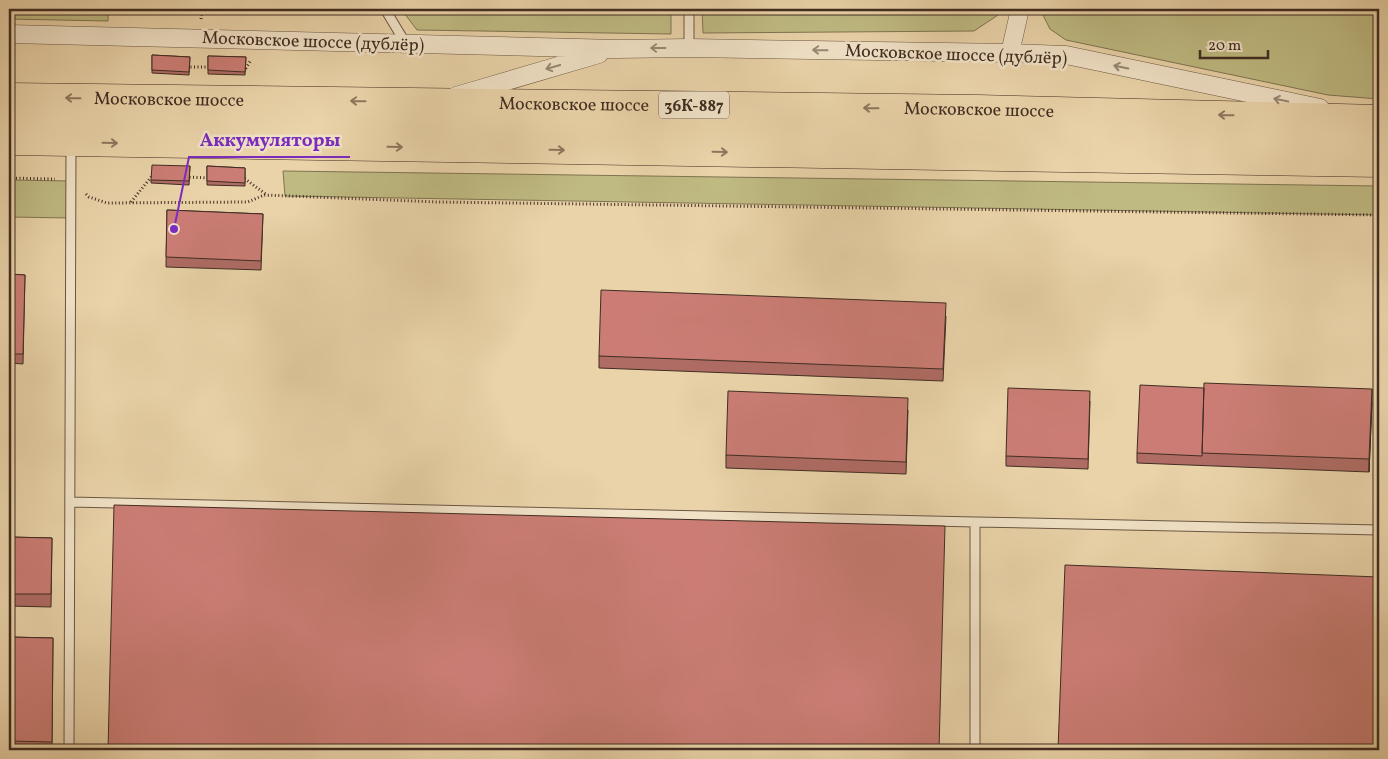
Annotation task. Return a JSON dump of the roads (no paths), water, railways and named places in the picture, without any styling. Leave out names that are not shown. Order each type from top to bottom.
[{"type":"main road","name":"Московское шоссе","points":[[9,97],[978,109],[1376,124]]},
{"type":"main road","name":"Московское шоссе","points":[[9,118],[71,130],[1379,163]]},
{"type":"main road","name":"Московское шоссе","points":[[9,141],[71,130],[360,124],[1376,124]]},
{"type":"street","points":[[1010,53],[1020,9]]},
{"type":"street","name":"Московское шоссе (дублёр)","points":[[9,34],[617,49],[689,48],[1066,55],[1376,124]]},
{"type":"street","name":"Московское шоссе (дублёр)","points":[[360,124],[617,49]]},
{"type":"lane","points":[[385,9],[406,44]]},
{"type":"lane","points":[[689,9],[689,48]]},
{"type":"lane","points":[[69,750],[71,130]]},
{"type":"lane","points":[[70,502],[1379,530]]},
{"type":"lane","points":[[974,750],[975,522]]},
{"type":"place","name":"Аккумуляторы","points":[[174,229]]}]
